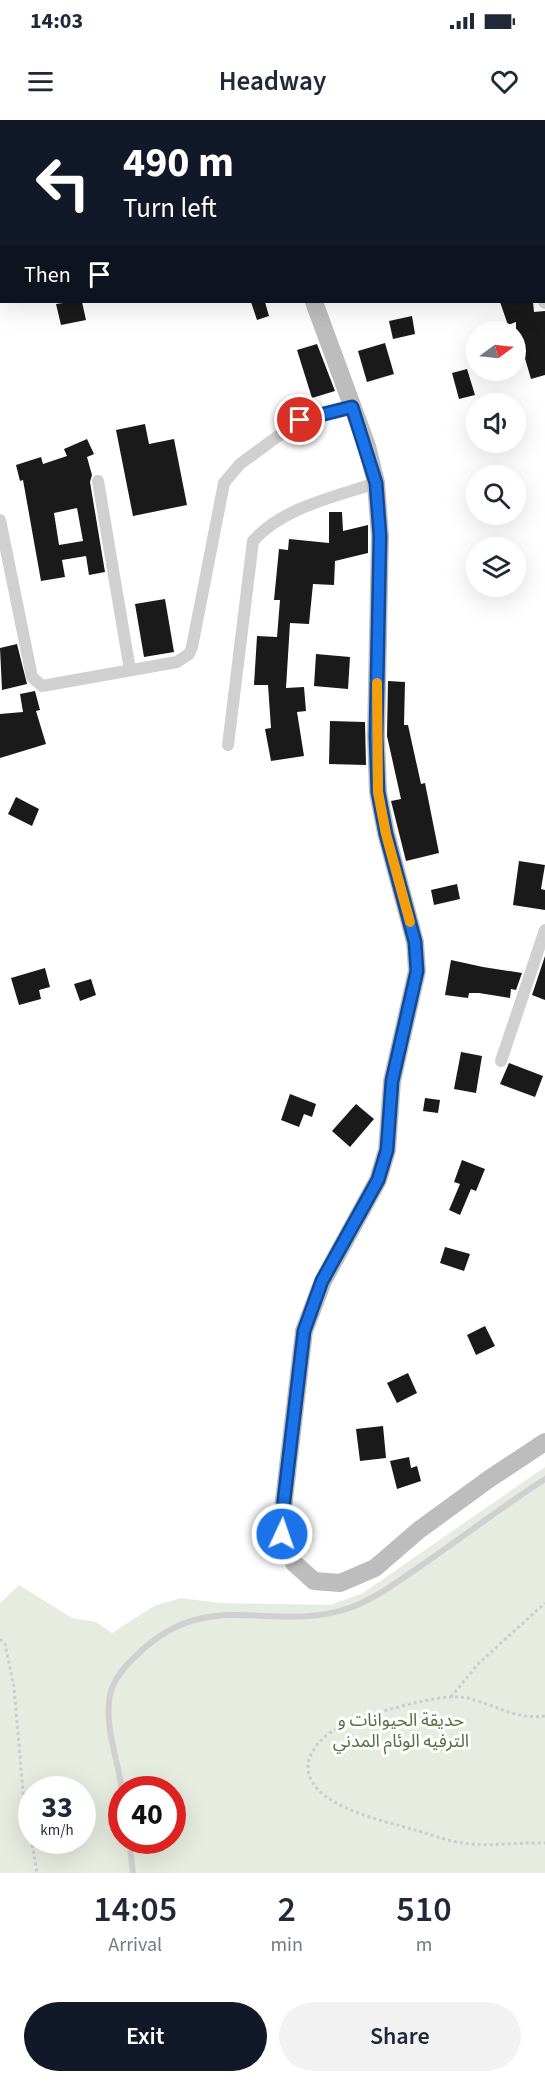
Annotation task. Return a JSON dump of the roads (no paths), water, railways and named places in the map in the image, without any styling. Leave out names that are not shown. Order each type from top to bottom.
[{"type":"street","points":[[314,303],[352,407],[376,483],[380,536],[376,736],[378,792],[386,834],[415,942],[417,971],[392,1081],[387,1150],[378,1180],[322,1281],[304,1331],[282,1534],[294,1563],[314,1581],[340,1583],[375,1568],[419,1530],[480,1485],[545,1442]]},
{"type":"street","points":[[0,520],[32,677],[36,682],[42,686],[177,662],[189,654],[224,483],[240,464],[300,420],[352,407]]},
{"type":"street","points":[[98,481],[130,670]]},
{"type":"street","points":[[228,745],[253,541],[261,532],[293,512],[376,483]]},
{"type":"street","points":[[501,1061],[545,930]]},
{"type":"lane","points":[[119,1776],[111,1730],[110,1696],[118,1675],[156,1637],[185,1622],[212,1615],[320,1615],[372,1598],[545,1479]]},
{"type":"lane","points":[[131,1854],[133,1873]]},
{"type":"park label","name":"حديقة الحيوانات و الترفيه الوئام المدني","points":[[401,1730]]}]
